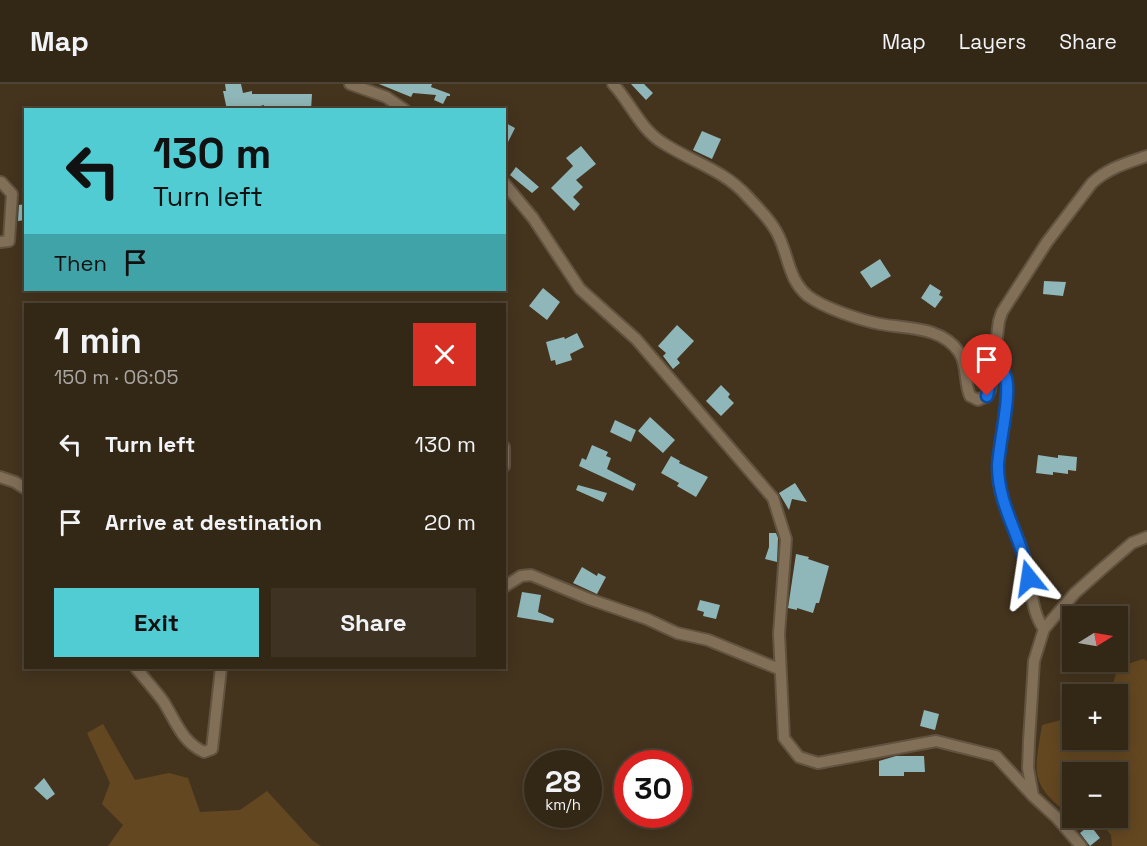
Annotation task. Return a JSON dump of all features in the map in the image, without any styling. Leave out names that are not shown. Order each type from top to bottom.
[{"type":"street","points":[[350,84],[386,97],[402,108]]},
{"type":"street","points":[[614,84],[651,135],[725,176],[748,197],[776,231],[795,280],[807,295],[865,320],[923,330],[944,339],[960,354],[966,371],[967,390],[973,399],[978,400],[987,396],[1002,312],[1047,242],[1099,176],[1147,156]]},
{"type":"street","points":[[0,242],[9,241],[12,194],[1,182]]},
{"type":"street","points":[[506,185],[533,218],[580,289],[636,339],[773,498],[786,539],[779,634],[784,738],[799,757],[818,763],[936,741],[996,756],[1081,846]]},
{"type":"street","points":[[994,365],[1002,370],[1007,385],[998,465],[1000,492],[1023,552],[1036,615],[1044,628]]},
{"type":"street","points":[[0,477],[24,488]]},
{"type":"street","points":[[1033,796],[1028,768],[1034,661],[1044,628],[1103,568],[1132,543],[1147,537]]},
{"type":"street","points":[[506,586],[521,576],[531,575],[677,633],[708,640],[779,669]]},
{"type":"street","points":[[137,669],[162,700],[178,730],[188,741],[204,752],[212,749],[221,669]]},
{"type":"shaded area","points":[[1143,659],[1147,661],[1147,846],[1112,846],[1111,835],[1105,828],[1128,828],[1128,762],[1062,762],[1062,808],[1042,786],[1037,768],[1042,725],[1062,720],[1062,750],[1128,750],[1128,684],[1113,684],[1116,672],[1128,672],[1128,664]]},
{"type":"shaded area","points":[[103,724],[135,780],[169,773],[188,778],[200,812],[240,810],[267,791],[313,841],[321,846],[108,846],[123,825],[102,804],[110,783],[87,733]]},
{"type":"building","points":[[225,84],[241,84],[243,93],[252,91],[252,94],[312,94],[311,108],[264,108],[264,105],[253,108],[227,108],[223,91],[226,91]]},
{"type":"building","points":[[379,84],[432,84],[431,87],[450,94],[450,96],[447,96],[443,104],[434,100],[436,95],[413,93],[411,97]]},
{"type":"building","points":[[631,84],[644,84],[653,93],[646,100]]},
{"type":"building","points":[[506,123],[515,128],[506,146]]},
{"type":"building","points":[[702,131],[721,139],[712,159],[693,150]]},
{"type":"building","points":[[581,146],[596,164],[576,180],[583,187],[573,197],[580,204],[574,211],[551,188],[573,166],[566,158]]},
{"type":"building","points":[[516,167],[539,187],[532,193],[510,175]]},
{"type":"building","points":[[24,204],[24,220],[18,221],[19,205]]},
{"type":"building","points":[[880,259],[891,276],[871,288],[860,272]]},
{"type":"building","points":[[1044,281],[1066,282],[1063,296],[1043,294]]},
{"type":"building","points":[[930,284],[941,291],[939,295],[943,297],[935,308],[921,298]]},
{"type":"building","points":[[543,288],[560,302],[547,320],[529,306]]},
{"type":"building","points":[[677,325],[694,341],[677,359],[680,363],[673,369],[663,356],[666,353],[658,346]]},
{"type":"building","points":[[577,333],[584,347],[570,354],[572,360],[556,365],[555,360],[551,361],[546,342],[564,337],[565,339]]},
{"type":"building","points":[[721,385],[730,394],[728,397],[734,403],[721,416],[706,401]]},
{"type":"building","points":[[650,417],[675,440],[663,453],[638,431]]},
{"type":"building","points":[[615,420],[636,430],[631,442],[610,432]]},
{"type":"building","points":[[592,445],[608,452],[606,456],[611,458],[607,469],[636,484],[633,491],[579,466],[582,458],[586,460]]},
{"type":"building","points":[[1038,455],[1058,458],[1058,455],[1077,457],[1076,471],[1068,470],[1068,474],[1053,472],[1053,475],[1036,473]]},
{"type":"building","points":[[671,456],[680,461],[679,463],[708,477],[696,497],[677,486],[679,483],[661,473]]},
{"type":"building","points":[[795,483],[807,502],[792,499],[789,510],[779,493]]},
{"type":"building","points":[[578,485],[607,493],[603,502],[576,490]]},
{"type":"building","points":[[769,533],[776,533],[778,538],[777,562],[765,559],[769,547]]},
{"type":"building","points":[[796,554],[829,566],[819,603],[816,603],[813,613],[788,608]]},
{"type":"building","points":[[582,567],[597,576],[598,573],[606,577],[597,594],[573,583]]},
{"type":"building","points":[[522,592],[541,595],[538,612],[554,619],[553,623],[517,617]]},
{"type":"building","points":[[700,600],[720,605],[716,619],[703,616],[704,612],[697,610]]},
{"type":"building","points":[[924,710],[939,714],[935,730],[920,726]]},
{"type":"building","points":[[896,756],[924,756],[925,772],[904,772],[904,776],[879,776],[879,761]]},
{"type":"building","points":[[44,778],[55,794],[47,800],[34,788]]},
{"type":"building","points":[[1086,828],[1092,828],[1100,838],[1090,846],[1080,833]]},
{"type":"route","points":[[987,396],[994,365],[1002,370],[1007,385],[998,465],[1000,492],[1023,552],[1029,578]]}]
